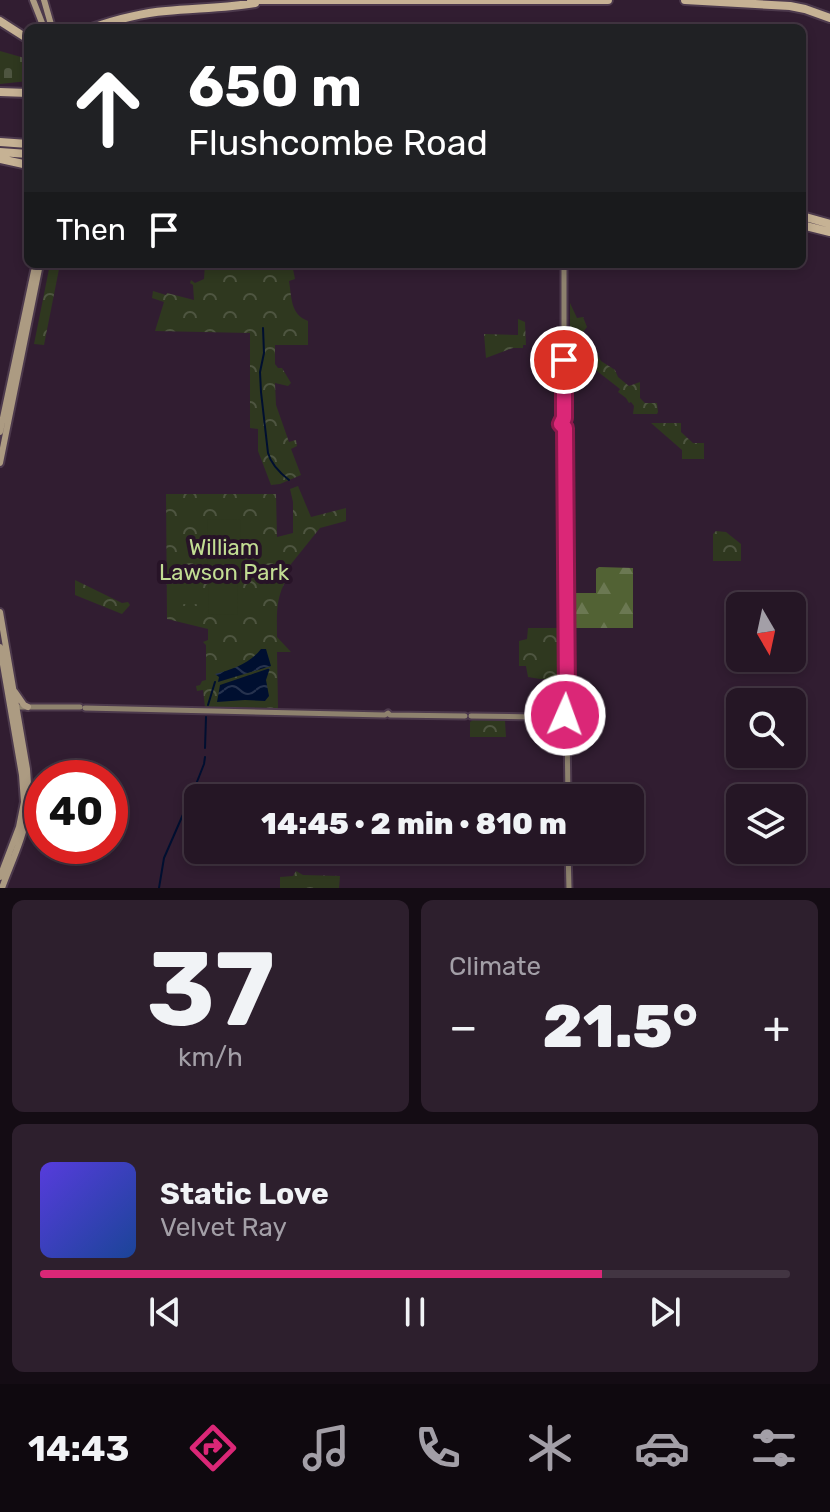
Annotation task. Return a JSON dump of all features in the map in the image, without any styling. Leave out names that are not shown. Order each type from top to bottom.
[{"type":"highway","points":[[251,0],[608,0]]},
{"type":"highway","points":[[108,24],[151,13],[237,6],[267,0]]},
{"type":"highway","points":[[685,0],[790,6],[830,18]]},
{"type":"highway","points":[[0,21],[24,36]]},
{"type":"highway","points":[[0,93],[24,94]]},
{"type":"highway","points":[[0,142],[24,144]]},
{"type":"highway","points":[[0,152],[24,154]]},
{"type":"highway","points":[[0,159],[24,164]]},
{"type":"highway","points":[[806,217],[830,225]]},
{"type":"highway","points":[[806,225],[830,225]]},
{"type":"main road","points":[[33,0],[42,24]]},
{"type":"main road","points":[[45,4],[51,24]]},
{"type":"main road","points":[[0,432],[37,268]]},
{"type":"main road","points":[[0,463],[37,268]]},
{"type":"main road","points":[[0,612],[13,689],[24,802],[19,827],[0,877]]},
{"type":"main road","points":[[0,651],[27,769],[28,810],[2,888]]},
{"type":"main road","points":[[13,689],[28,707]]},
{"type":"street","points":[[564,268],[568,784]]},
{"type":"street","points":[[13,707],[534,717],[567,713]]},
{"type":"street","points":[[568,864],[569,888]]},
{"type":"green space","points":[[0,51],[24,58],[24,81],[0,84]]},
{"type":"green space","points":[[49,268],[59,268],[44,345],[34,344]]},
{"type":"green space","points":[[205,268],[293,268],[295,279],[289,281],[292,299],[295,310],[308,321],[308,345],[275,345],[275,364],[282,368],[291,383],[288,386],[275,383],[276,405],[289,442],[296,440],[297,446],[291,449],[301,475],[271,485],[258,451],[258,429],[250,428],[250,333],[155,331],[164,302],[152,298],[153,291],[194,300],[191,280],[195,283],[204,279]]},
{"type":"green space","points":[[570,303],[577,318],[583,317],[587,327],[578,338],[590,348],[593,347],[601,361],[615,370],[629,386],[640,382],[640,398],[645,403],[657,403],[657,414],[633,414],[634,406],[618,392],[620,389],[588,364],[583,364],[581,370],[570,366]]},
{"type":"green space","points":[[518,319],[525,322],[526,345],[486,358],[484,334],[518,335]]},
{"type":"green space","points":[[651,423],[681,423],[681,432],[693,443],[704,443],[704,459],[682,459],[682,450]]},
{"type":"green space","name":"William Lawson Park","points":[[298,486],[311,517],[346,508],[346,521],[320,528],[279,579],[287,579],[279,600],[277,637],[291,652],[277,652],[278,708],[205,707],[203,690],[197,691],[196,686],[206,680],[206,645],[203,642],[208,640],[208,629],[167,619],[166,494],[276,494],[277,537],[293,533],[290,489]]},
{"type":"green space","points":[[208,519],[241,520],[240,567],[207,566]]},
{"type":"green space","points":[[716,531],[726,532],[741,544],[741,561],[713,561],[713,534]]},
{"type":"green space","points":[[633,568],[633,628],[571,628],[571,593],[596,593],[596,569]]},
{"type":"green space","points":[[209,570],[238,570],[237,615],[208,614]]},
{"type":"green space","points":[[75,580],[130,605],[122,614],[75,595]]},
{"type":"green space","points":[[199,582],[199,604],[173,604],[173,583]]},
{"type":"green space","points":[[528,628],[563,628],[563,679],[528,677],[526,666],[519,666],[519,641],[527,639]]},
{"type":"green space","points":[[505,721],[506,737],[470,737],[470,722]]},
{"type":"green space","points":[[296,871],[303,875],[340,876],[339,888],[280,888],[280,877],[293,876]]},
{"type":"water","points":[[261,649],[266,649],[271,666],[218,682],[219,677],[215,674],[246,662]]},
{"type":"water","points":[[270,668],[266,680],[269,696],[265,701],[217,702],[220,685]]},
{"type":"waterway","points":[[263,328],[264,353],[260,372],[268,453],[276,468],[289,480]]},
{"type":"waterway","points":[[208,705],[215,682]]},
{"type":"waterway","points":[[205,748],[206,717]]},
{"type":"waterway","points":[[196,784],[205,757]]},
{"type":"waterway","points":[[159,888],[164,858],[184,812]]},
{"type":"route","points":[[564,360],[564,418],[561,424],[565,428],[565,715]]}]
